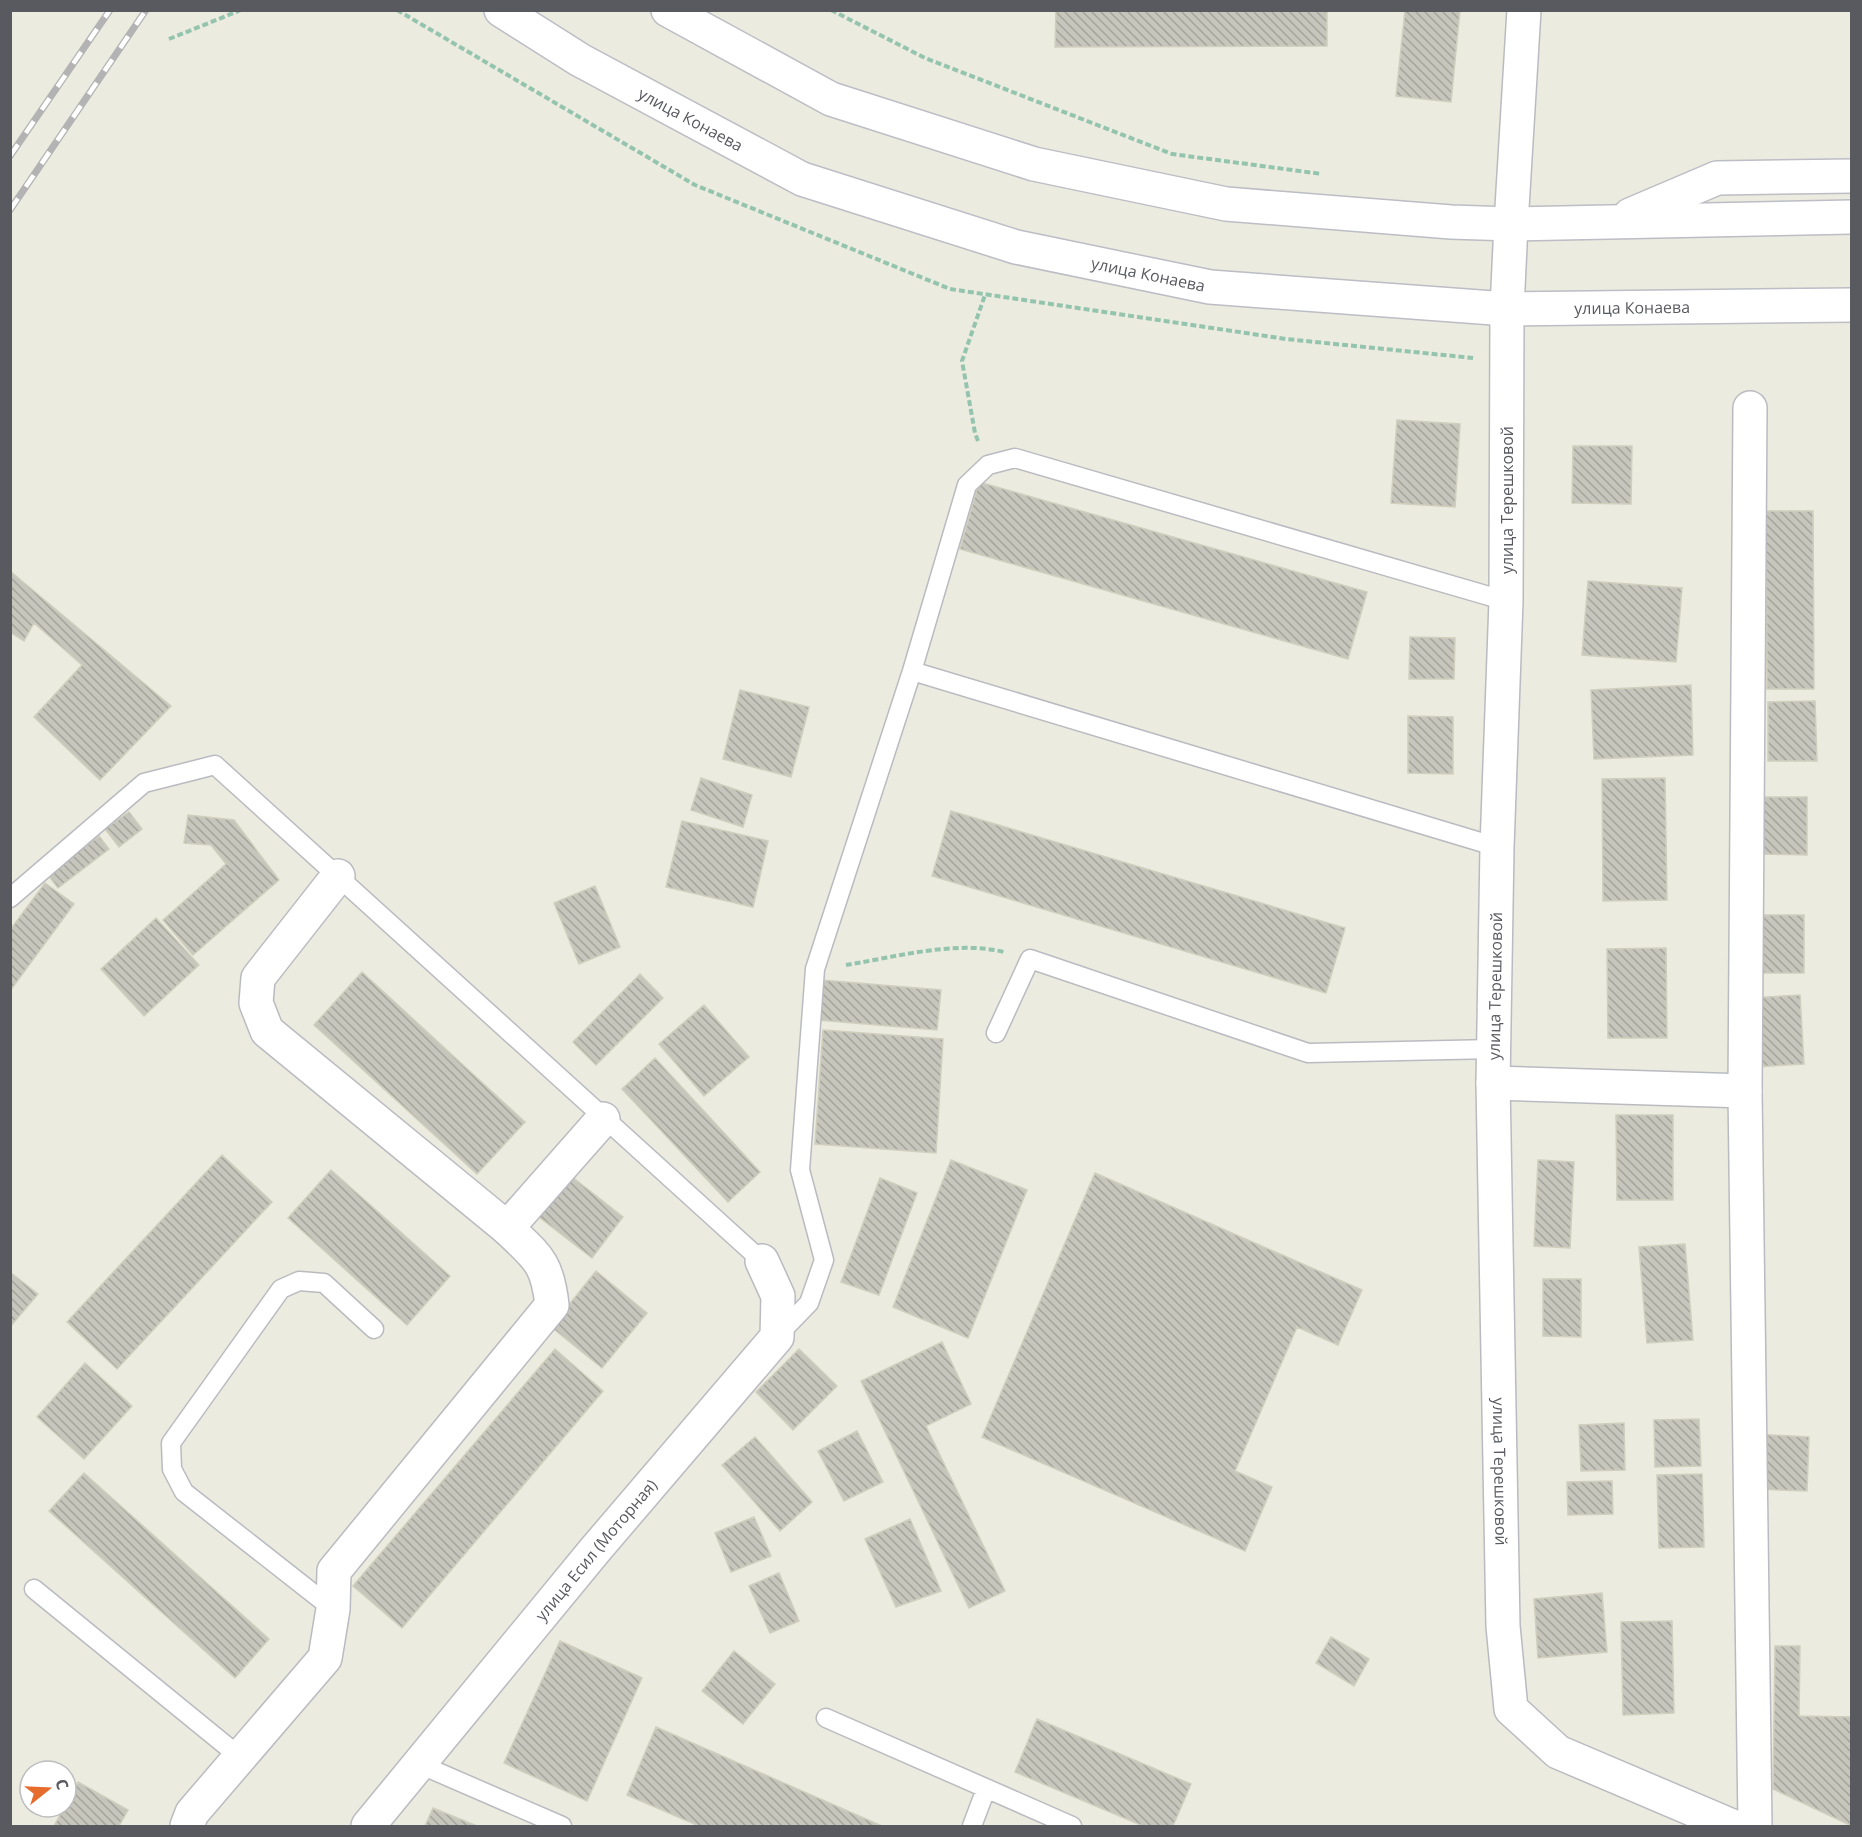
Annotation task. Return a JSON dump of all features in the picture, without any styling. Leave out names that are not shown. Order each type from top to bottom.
[{"type":"street","name":"улица Конаева","points":[[501,10],[580,60],[802,179],[1016,247],[1210,287],[1507,309],[1851,305]]},
{"type":"street","points":[[668,10],[831,99],[1034,164],[1226,204],[1450,222],[1511,224],[1851,217]]},
{"type":"street","name":"улица Терешковой","points":[[1524,10],[1507,309],[1506,601],[1497,847],[1493,1083],[1503,1626],[1511,1709],[1558,1752],[1731,1826]]},
{"type":"street","points":[[1612,222],[1717,178],[1851,176]]},
{"type":"street","points":[[1750,408],[1745,1091],[1755,1827]]},
{"type":"street","points":[[188,1827],[192,1813],[325,1658],[333,1610],[334,1572],[552,1305],[549,1281],[541,1262],[507,1227],[267,1031],[256,1003],[258,978],[338,876]]},
{"type":"street","points":[[1493,1083],[1745,1091]]},
{"type":"street","points":[[507,1227],[603,1119]]},
{"type":"street","points":[[762,1261],[778,1296],[777,1337]]},
{"type":"street","name":"улица Есил (Моторная)","points":[[368,1827],[595,1550],[777,1337]]},
{"type":"lane","points":[[777,1337],[809,1303],[824,1260],[800,1170],[815,969],[912,671],[967,485],[988,465],[1015,458],[1506,601]]},
{"type":"lane","points":[[912,671],[1497,847]]},
{"type":"lane","points":[[10,898],[144,783],[215,765],[762,1261]]},
{"type":"lane","points":[[996,1032],[1030,959],[1308,1053],[1495,1049]]},
{"type":"lane","points":[[333,1610],[183,1492],[172,1469],[171,1443],[281,1289],[299,1281],[324,1283],[374,1329]]},
{"type":"lane","points":[[34,1589],[240,1757]]},
{"type":"lane","points":[[826,1718],[1072,1827]]},
{"type":"lane","points":[[419,1764],[562,1827]]},
{"type":"lane","points":[[972,1827],[986,1789]]},
{"type":"path","points":[[170,39],[241,10]]},
{"type":"path","points":[[831,10],[925,58],[1172,154],[1324,174]]},
{"type":"path","points":[[985,295],[962,361],[975,433],[988,465]]},
{"type":"path","points":[[815,969],[954,948],[987,948],[1030,959]]},
{"type":"building","points":[[1056,10],[1327,10],[1327,46],[1055,47]]},
{"type":"building","points":[[1405,10],[1460,10],[1451,102],[1396,96]]},
{"type":"building","points":[[1397,420],[1460,424],[1455,507],[1391,503]]},
{"type":"building","points":[[1573,446],[1632,446],[1631,504],[1572,503]]},
{"type":"building","points":[[979,482],[1367,592],[1348,659],[960,549]]},
{"type":"building","points":[[1766,511],[1813,511],[1814,689],[1767,689]]},
{"type":"building","points":[[10,571],[171,706],[100,780],[34,717],[82,665],[34,623],[24,641],[10,632]]},
{"type":"building","points":[[1588,581],[1682,588],[1676,662],[1582,655]]},
{"type":"building","points":[[1410,637],[1455,638],[1454,679],[1409,679]]},
{"type":"building","points":[[1691,685],[1693,755],[1594,759],[1591,690]]},
{"type":"building","points":[[740,690],[809,707],[791,777],[723,759]]},
{"type":"building","points":[[1815,701],[1817,761],[1768,761],[1768,702]]},
{"type":"building","points":[[1408,716],[1453,717],[1453,774],[1408,773]]},
{"type":"building","points":[[701,778],[752,795],[743,827],[691,810]]},
{"type":"building","points":[[1665,778],[1667,900],[1603,901],[1602,779]]},
{"type":"building","points":[[1762,797],[1807,797],[1807,855],[1762,854]]},
{"type":"building","points":[[951,811],[1345,928],[1326,993],[932,876]]},
{"type":"building","points":[[129,812],[142,829],[119,847],[105,829]]},
{"type":"building","points":[[188,815],[234,820],[279,880],[193,955],[163,920],[226,864],[211,845],[184,843]]},
{"type":"building","points":[[682,821],[768,841],[753,907],[666,887]]},
{"type":"building","points":[[99,836],[109,849],[58,888],[48,875]]},
{"type":"building","points":[[45,883],[74,904],[10,991],[10,930]]},
{"type":"building","points":[[595,886],[620,947],[579,964],[554,903]]},
{"type":"building","points":[[1748,915],[1804,915],[1804,973],[1749,973]]},
{"type":"building","points":[[156,918],[199,965],[144,1016],[101,969]]},
{"type":"building","points":[[1666,948],[1667,1038],[1608,1038],[1607,949]]},
{"type":"building","points":[[362,972],[525,1122],[477,1174],[314,1025]]},
{"type":"building","points":[[640,974],[663,998],[596,1065],[573,1042]]},
{"type":"building","points":[[821,980],[941,990],[937,1030],[818,1020]]},
{"type":"building","points":[[1800,995],[1804,1064],[1754,1067],[1750,998]]},
{"type":"building","points":[[704,1005],[749,1057],[704,1096],[659,1044]]},
{"type":"building","points":[[823,1030],[943,1039],[936,1153],[815,1144]]},
{"type":"building","points":[[655,1058],[760,1172],[728,1202],[622,1089]]},
{"type":"building","points":[[1616,1115],[1673,1115],[1673,1200],[1617,1200]]},
{"type":"building","points":[[222,1155],[272,1202],[117,1369],[67,1322]]},
{"type":"building","points":[[951,1160],[1027,1190],[968,1338],[893,1307]]},
{"type":"building","points":[[1538,1160],[1574,1162],[1570,1248],[1534,1246]]},
{"type":"building","points":[[562,1169],[623,1217],[592,1258],[530,1210]]},
{"type":"building","points":[[331,1170],[450,1276],[407,1325],[288,1218]]},
{"type":"building","points":[[1095,1173],[1362,1290],[1338,1345],[1297,1327],[1235,1471],[1272,1487],[1245,1551],[982,1437]]},
{"type":"building","points":[[880,1178],[917,1193],[879,1295],[841,1282]]},
{"type":"building","points":[[1685,1244],[1693,1340],[1647,1343],[1639,1247]]},
{"type":"building","points":[[596,1271],[647,1313],[602,1368],[551,1327]]},
{"type":"building","points":[[10,1272],[38,1294],[10,1327]]},
{"type":"building","points":[[1543,1279],[1581,1279],[1581,1337],[1543,1336]]},
{"type":"building","points":[[942,1342],[971,1404],[926,1426],[1005,1591],[969,1608],[861,1381]]},
{"type":"building","points":[[555,1349],[603,1391],[402,1628],[353,1586]]},
{"type":"building","points":[[799,1349],[837,1386],[793,1430],[756,1392]]},
{"type":"building","points":[[85,1363],[132,1406],[84,1459],[37,1417]]},
{"type":"building","points":[[1699,1419],[1701,1466],[1655,1467],[1654,1420]]},
{"type":"building","points":[[1624,1423],[1625,1470],[1581,1471],[1579,1425]]},
{"type":"building","points":[[857,1431],[883,1482],[844,1501],[818,1451]]},
{"type":"building","points":[[1755,1434],[1809,1437],[1807,1491],[1752,1489]]},
{"type":"building","points":[[755,1437],[812,1502],[780,1531],[722,1465]]},
{"type":"building","points":[[84,1473],[269,1639],[235,1678],[49,1511]]},
{"type":"building","points":[[1702,1474],[1704,1547],[1659,1548],[1657,1475]]},
{"type":"building","points":[[1612,1481],[1613,1514],[1568,1515],[1567,1482]]},
{"type":"building","points":[[754,1517],[771,1556],[731,1572],[715,1533]]},
{"type":"building","points":[[910,1519],[941,1591],[896,1607],[865,1539]]},
{"type":"building","points":[[779,1573],[799,1621],[770,1633],[749,1586]]},
{"type":"building","points":[[1602,1593],[1607,1652],[1538,1658],[1534,1599]]},
{"type":"building","points":[[1672,1621],[1674,1713],[1623,1715],[1621,1622]]},
{"type":"building","points":[[1331,1637],[1369,1659],[1354,1686],[1316,1663]]},
{"type":"building","points":[[560,1641],[642,1678],[587,1801],[504,1763]]},
{"type":"building","points":[[1775,1646],[1800,1646],[1799,1716],[1852,1717],[1852,1826],[1773,1789]]},
{"type":"building","points":[[734,1651],[775,1684],[743,1724],[702,1691]]},
{"type":"building","points":[[1037,1719],[1191,1784],[1173,1826],[1143,1826],[1015,1772]]},
{"type":"building","points":[[656,1727],[882,1826],[699,1826],[627,1795]]},
{"type":"building","points":[[78,1782],[128,1810],[119,1826],[54,1826],[58,1819],[78,1819]]},
{"type":"building","points":[[433,1808],[477,1826],[425,1826]]},
{"type":"railway","points":[[10,156],[110,10]]},
{"type":"railway","points":[[10,210],[146,10]]}]
